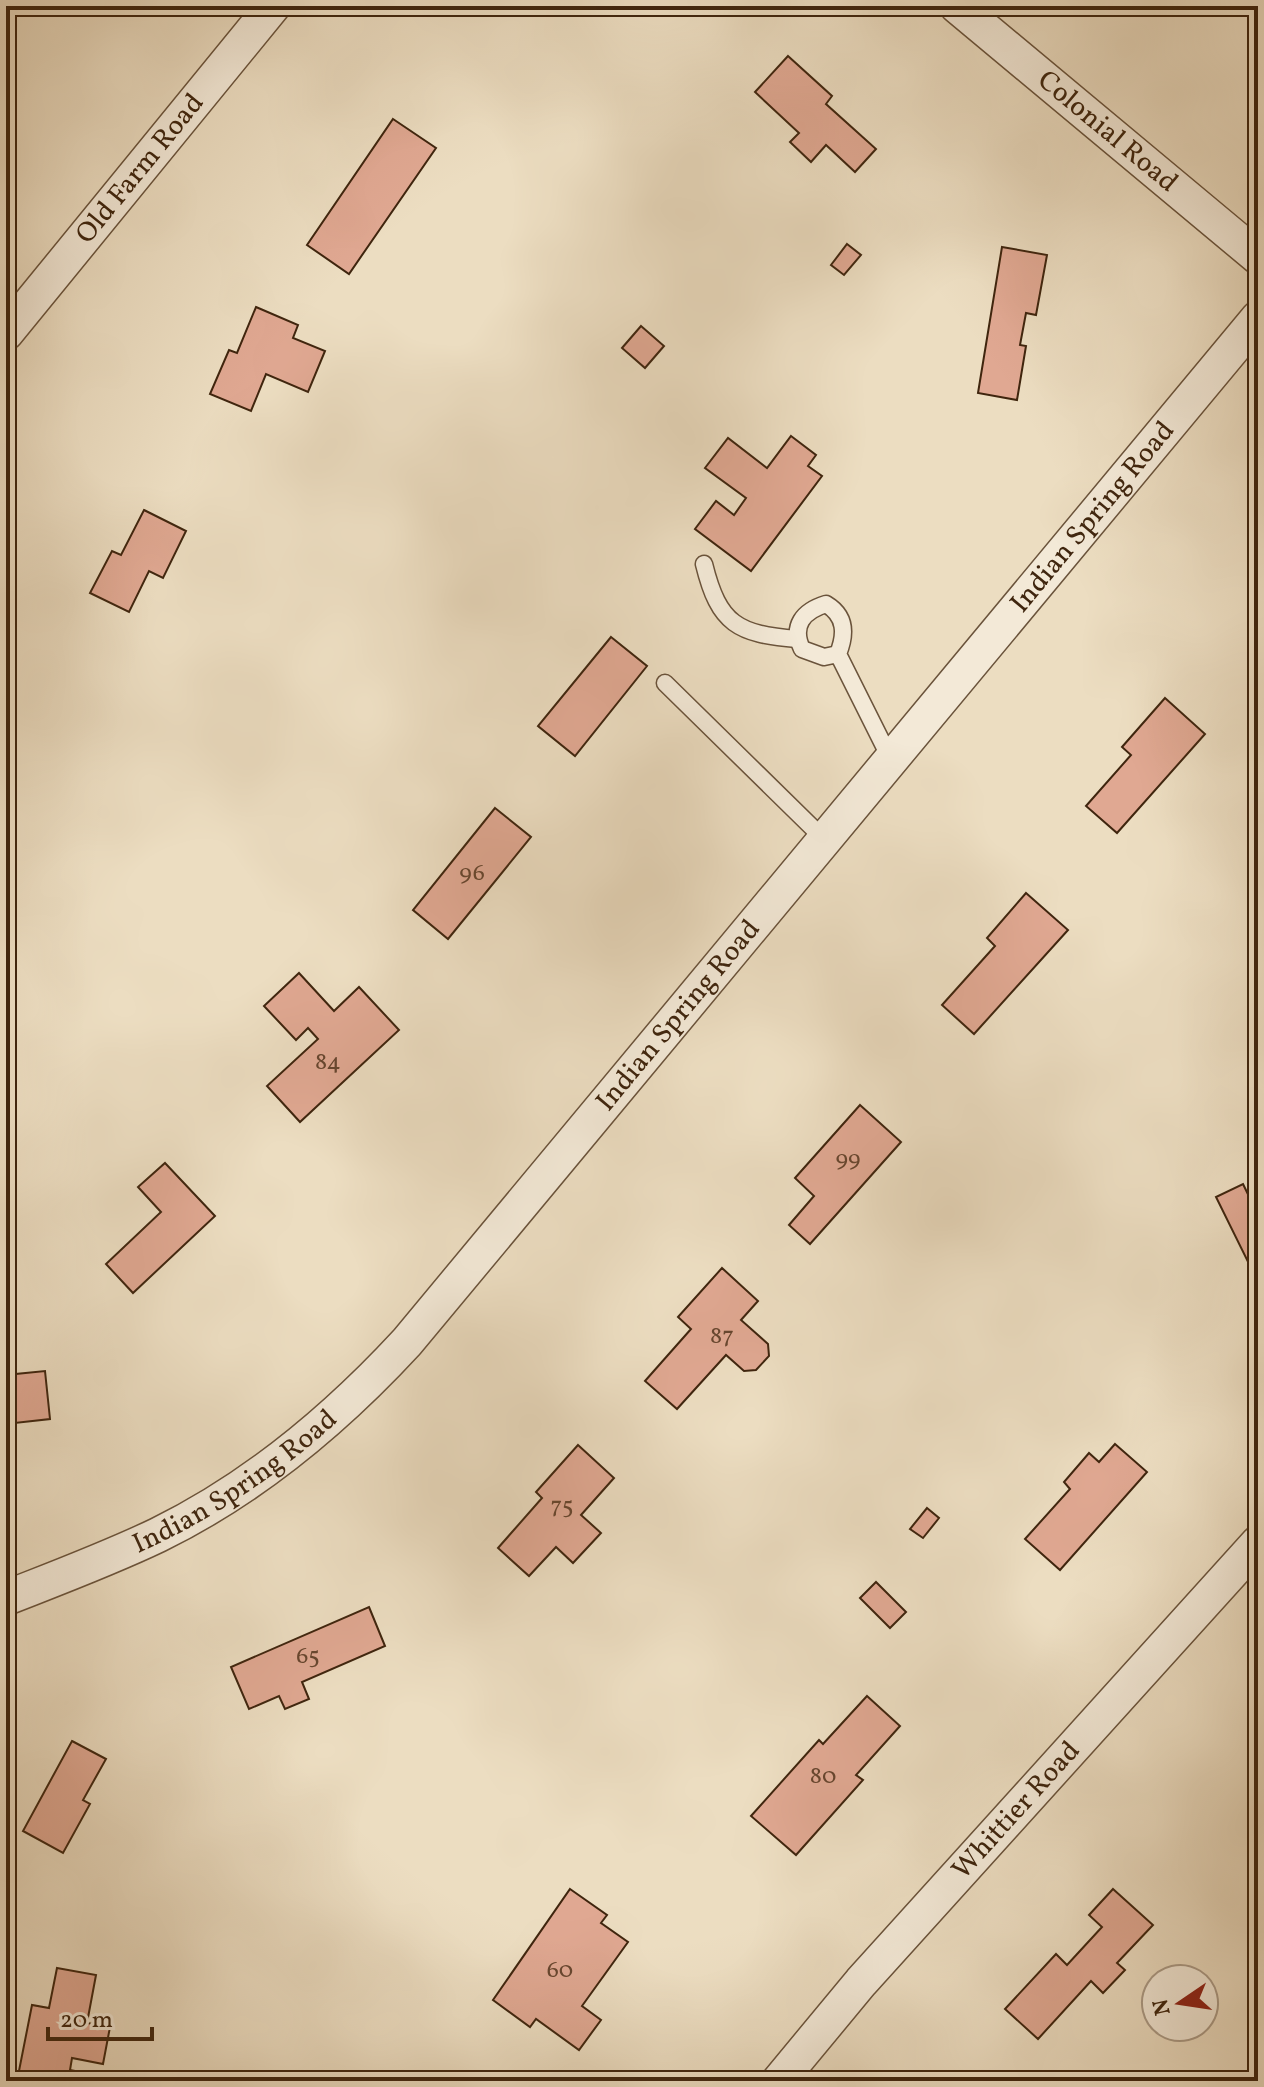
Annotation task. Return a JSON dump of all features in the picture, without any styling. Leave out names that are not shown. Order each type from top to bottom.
[{"type":"street","name":"Old Farm Road","points":[[6,333],[273,6]]},
{"type":"street","name":"Colonial Road","points":[[957,6],[1258,257]]},
{"type":"street","name":"Indian Spring Road","points":[[6,1598],[99,1561],[197,1514],[273,1465],[344,1407],[407,1342],[1258,318]]},
{"type":"street","name":"Whittier Road","points":[[779,2081],[861,1982],[1258,1543]]},
{"type":"lane","points":[[704,564],[710,590],[722,610],[741,629],[766,636],[797,639]]},
{"type":"lane","points":[[838,654],[824,657],[802,649],[797,639],[797,628],[802,617],[812,608],[826,604],[836,610],[844,624],[844,640],[838,654],[891,760]]},
{"type":"lane","points":[[665,683],[825,840]]},
{"type":"building","points":[[788,56],[832,96],[826,104],[876,149],[855,172],[826,145],[811,162],[790,142],[799,133],[755,92]]},
{"type":"building","points":[[393,119],[436,148],[349,274],[307,245]]},
{"type":"building","points":[[847,244],[861,255],[844,275],[831,265]]},
{"type":"building","points":[[1002,247],[1047,255],[1036,315],[1026,313],[1020,345],[1026,346],[1017,400],[978,393]]},
{"type":"building","points":[[256,307],[298,325],[293,338],[325,351],[308,392],[266,374],[251,411],[210,394],[229,350],[237,353]]},
{"type":"building","points":[[641,326],[664,346],[645,368],[622,348]]},
{"type":"building","points":[[791,436],[816,455],[808,466],[822,476],[751,571],[695,529],[716,501],[734,515],[746,498],[705,468],[728,438],[767,468]]},
{"type":"building","points":[[144,510],[186,531],[163,578],[149,571],[129,612],[90,593],[112,551],[121,555]]},
{"type":"building","points":[[611,637],[647,666],[575,756],[538,726]]},
{"type":"building","points":[[1165,698],[1205,734],[1117,833],[1086,806],[1131,755],[1122,747]]},
{"type":"building","points":[[495,808],[531,837],[448,939],[413,910]]},
{"type":"building","points":[[1026,893],[1068,930],[974,1034],[942,1005],[995,946],[987,938]]},
{"type":"building","points":[[299,973],[334,1011],[359,987],[399,1030],[300,1122],[267,1086],[318,1039],[308,1028],[296,1040],[264,1006]]},
{"type":"building","points":[[860,1105],[901,1142],[810,1244],[789,1225],[814,1196],[795,1178]]},
{"type":"building","points":[[165,1163],[215,1216],[133,1293],[106,1264],[161,1212],[138,1187]]},
{"type":"building","points":[[1243,1184],[1258,1210],[1258,1282],[1216,1197]]},
{"type":"building","points":[[722,1268],[758,1301],[741,1320],[768,1344],[769,1356],[756,1370],[744,1371],[726,1355],[677,1409],[645,1381],[691,1329],[678,1317]]},
{"type":"building","points":[[45,1371],[50,1419],[6,1424],[6,1375]]},
{"type":"building","points":[[1115,1444],[1147,1472],[1060,1570],[1025,1539],[1070,1489],[1064,1482],[1089,1453],[1099,1462]]},
{"type":"building","points":[[578,1445],[614,1478],[581,1515],[601,1533],[573,1563],[556,1547],[529,1576],[498,1548],[542,1498],[536,1492]]},
{"type":"building","points":[[927,1508],[939,1518],[923,1538],[910,1529]]},
{"type":"building","points":[[876,1582],[906,1612],[890,1628],[860,1598]]},
{"type":"building","points":[[369,1607],[385,1646],[302,1682],[309,1699],[285,1709],[279,1696],[249,1709],[231,1667]]},
{"type":"building","points":[[867,1696],[900,1726],[856,1775],[863,1780],[796,1855],[751,1816],[819,1740],[823,1744]]},
{"type":"building","points":[[72,1741],[106,1759],[83,1800],[90,1804],[63,1853],[23,1831]]},
{"type":"building","points":[[570,1889],[607,1915],[601,1923],[628,1942],[582,2006],[601,2020],[579,2050],[536,2019],[530,2027],[493,2000]]},
{"type":"building","points":[[1113,1889],[1153,1925],[1117,1963],[1125,1970],[1103,1993],[1091,1981],[1038,2039],[1005,2009],[1056,1954],[1067,1965],[1102,1927],[1089,1915]]},
{"type":"building","points":[[57,1968],[96,1975],[87,2023],[110,2027],[103,2064],[72,2058],[70,2070],[101,2076],[100,2081],[17,2081],[32,2005],[49,2008]]}]
